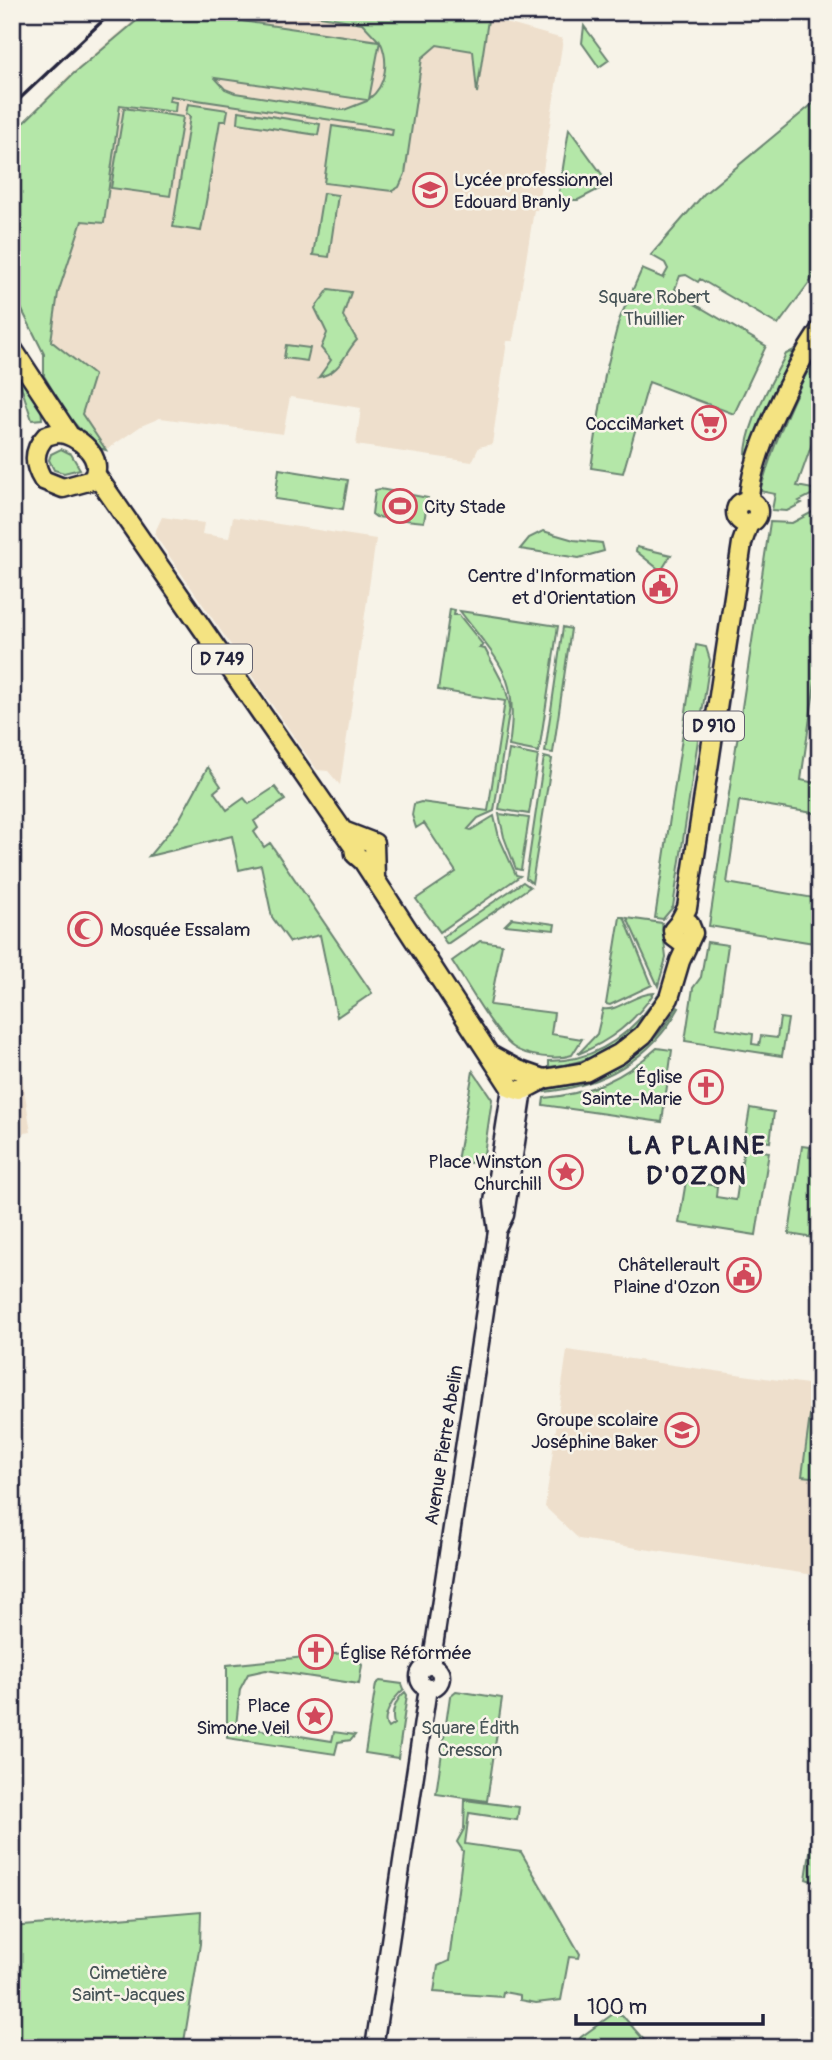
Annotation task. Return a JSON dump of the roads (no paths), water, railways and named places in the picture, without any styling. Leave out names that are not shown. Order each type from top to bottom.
[{"type":"main road","name":"D 910","points":[[519,1082],[585,1072],[631,1046],[662,1011],[680,961],[744,522],[758,513],[755,505],[749,501],[764,442],[782,397],[820,330]]},
{"type":"main road","points":[[12,348],[46,395],[68,433],[89,452],[95,463],[95,483],[63,488],[43,480],[35,457],[38,444],[46,436],[68,433]]},
{"type":"main road","points":[[46,395],[46,436]]},
{"type":"main road","name":"D 749","points":[[95,483],[340,830],[363,851],[375,880],[492,1056],[519,1082]]},
{"type":"main road","name":"Avenue Pierre Abelin","points":[[374,2048],[428,1688],[420,1683],[419,1676],[424,1667],[431,1666],[497,1231],[494,1202],[519,1082]]},
{"type":"railway","points":[[12,106],[112,12]]},
{"type":"place","name":"Lycée professionnel Edouard Branly","points":[[430,190]]},
{"type":"place","name":"CocciMarket","points":[[709,423]]},
{"type":"place","name":"City Stade","points":[[400,506]]},
{"type":"place","name":"Centre d'Information et d'Orientation","points":[[660,586]]},
{"type":"place","name":"Mosquée Essalam","points":[[85,929]]},
{"type":"place","name":"Église Sainte-Marie","points":[[706,1087]]},
{"type":"place","name":"Place Winston Churchill","points":[[566,1172]]},
{"type":"place","name":"Châtellerault Plaine d'Ozon","points":[[744,1275]]},
{"type":"place","name":"Groupe scolaire Joséphine Baker","points":[[682,1430]]},
{"type":"place","name":"Église Réformée","points":[[316,1652]]},
{"type":"place","name":"Place Simone Veil","points":[[315,1716]]},
{"type":"district","name":"LA PLAINE D'OZON","points":[[697,1160]]},
{"type":"park label","name":"Square Robert Thuillier","points":[[654,307]]},
{"type":"park label","name":"Square Édith Cresson","points":[[470,1738]]},
{"type":"park label","name":"Cimetière Saint-Jacques","points":[[128,1983]]}]
